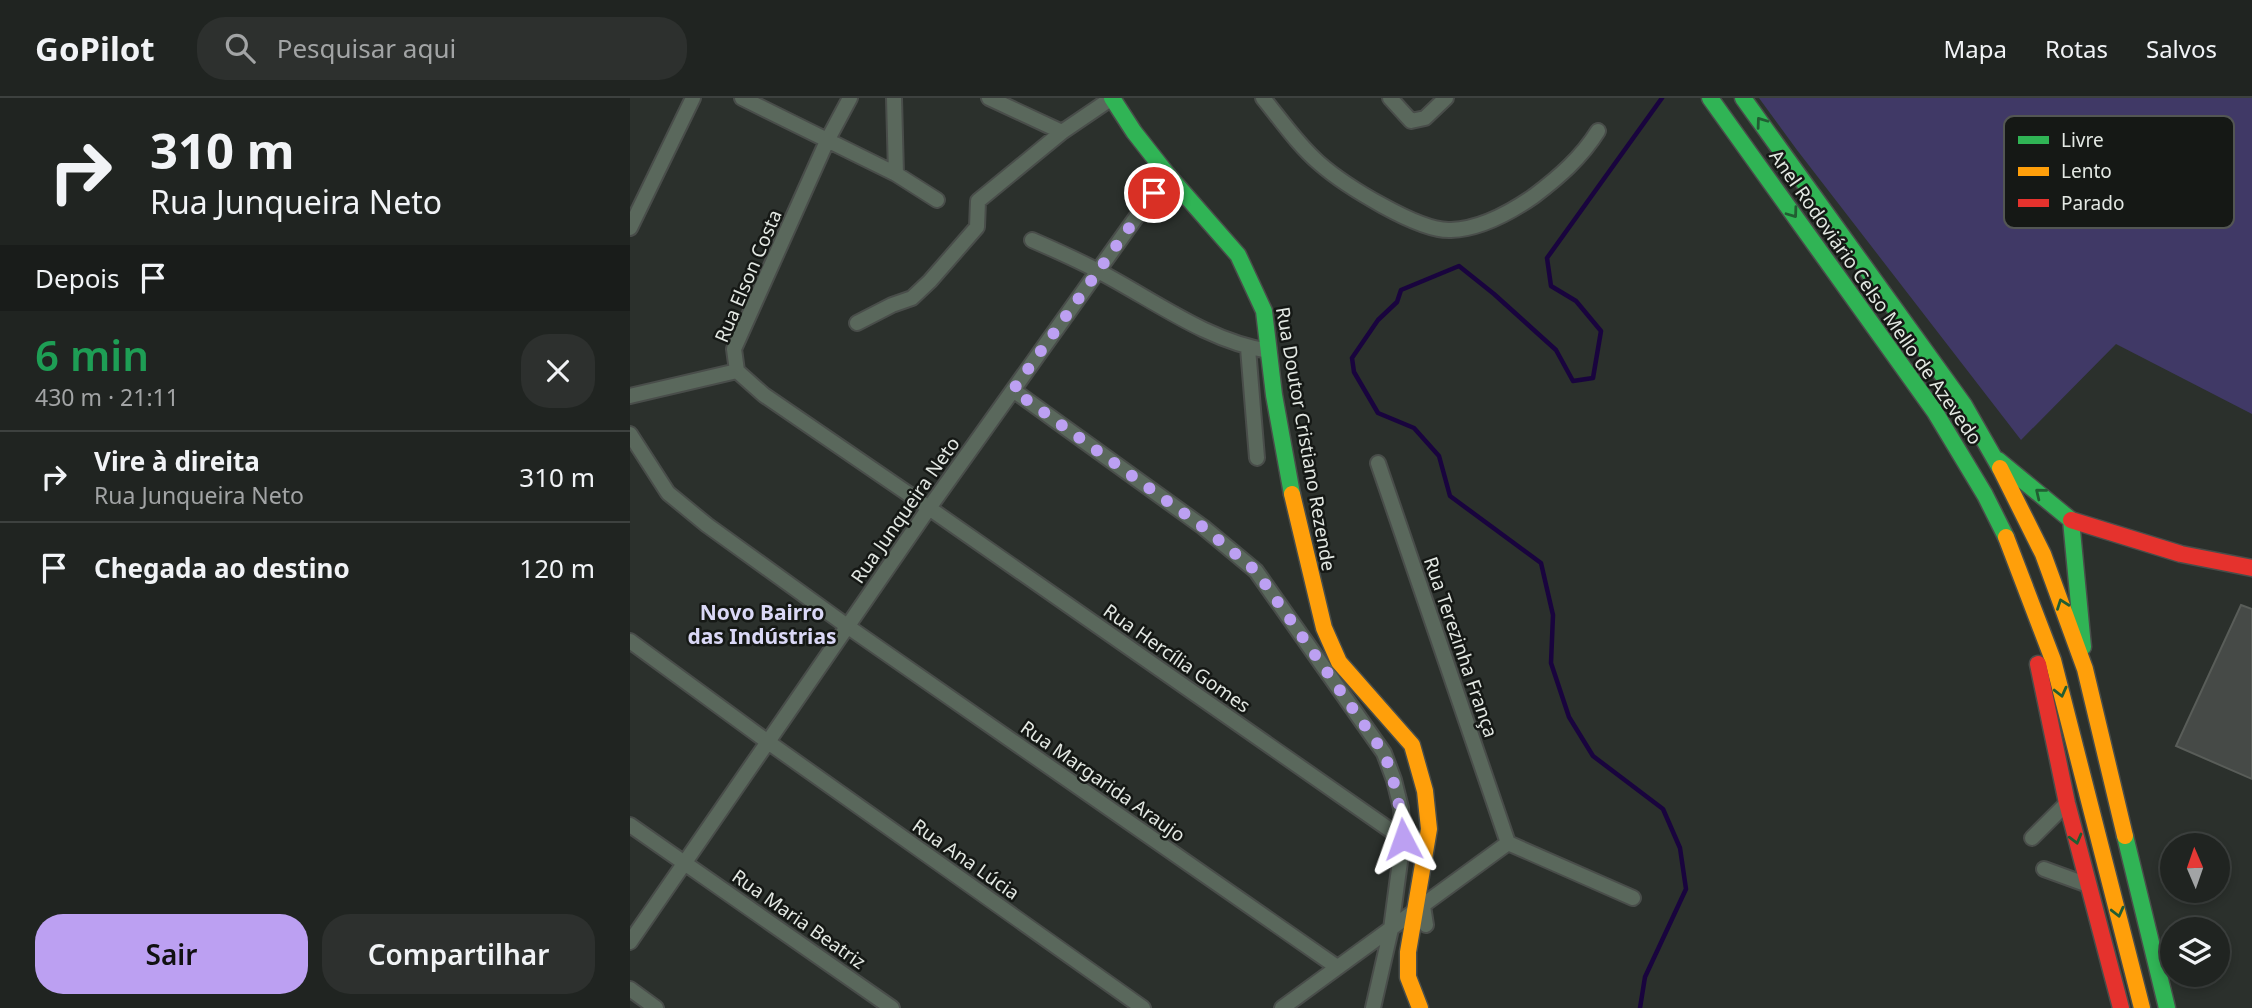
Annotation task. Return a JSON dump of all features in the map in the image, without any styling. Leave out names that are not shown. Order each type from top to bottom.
[{"type":"main road","name":"Rua Doutor Cristiano Rezende","points":[[1112,98],[1134,132],[1167,174],[1238,255],[1264,311],[1274,395],[1296,518],[1324,628],[1339,663],[1412,745],[1425,791],[1429,829],[1421,914],[1408,952],[1408,977],[1420,1008]]},
{"type":"main road","name":"Anel Rodoviário Celso Mello de Azevedo","points":[[1710,98],[1935,412],[2012,549],[2053,660],[2142,1008]]},
{"type":"main road","name":"Anel Rodoviário Celso Mello de Azevedo","points":[[1743,98],[1958,395],[1995,457],[2043,554],[2085,668],[2167,1008]]},
{"type":"main road","points":[[1995,457],[2071,520],[2181,554],[2252,568]]},
{"type":"main road","points":[[2071,520],[2085,668]]},
{"type":"main road","points":[[2032,604],[2038,661],[2067,803],[2121,1008]]},
{"type":"street","points":[[630,228],[693,98]]},
{"type":"street","points":[[742,98],[895,174],[937,200]]},
{"type":"street","name":"Rua Elson Costa","points":[[850,98],[827,141],[734,349],[737,372],[764,395],[929,508]]},
{"type":"street","points":[[894,98],[895,174]]},
{"type":"street","points":[[989,98],[1062,132]]},
{"type":"street","points":[[858,323],[912,298],[954,256],[977,228],[978,201],[1062,132],[1112,98]]},
{"type":"street","points":[[1263,98],[1318,163],[1353,188],[1432,228],[1449,230],[1467,228],[1514,211],[1560,177],[1598,131]]},
{"type":"street","points":[[1390,98],[1411,121],[1419,121],[1446,98]]},
{"type":"street","name":"Rua Junqueira Neto","points":[[630,942],[929,508],[1167,174]]},
{"type":"street","points":[[1032,240],[1099,271],[1221,338],[1248,348],[1269,351]]},
{"type":"street","points":[[1248,348],[1257,458]]},
{"type":"street","points":[[630,397],[737,372]]},
{"type":"street","points":[[1013,390],[1203,527],[1256,571],[1384,753],[1401,808],[1403,839],[1391,929],[1373,1008]]},
{"type":"street","name":"Rua Margarida Araujo","points":[[630,434],[668,493],[707,525],[847,626],[1337,967]]},
{"type":"street","name":"Rua Terezinha França","points":[[1378,463],[1508,843]]},
{"type":"street","name":"Rua Hercília Gomes","points":[[929,508],[1403,839]]},
{"type":"street","name":"Rua Ana Lúcia","points":[[630,641],[1143,1008]]},
{"type":"street","points":[[2032,838],[2067,803]]},
{"type":"street","name":"Rua Maria Beatriz","points":[[630,825],[892,1008]]},
{"type":"street","points":[[1282,1008],[1391,929],[1421,914],[1508,843],[1633,898]]},
{"type":"street","points":[[2044,869],[2088,885]]},
{"type":"street","points":[[630,989],[656,1008]]},
{"type":"shaded area","points":[[1759,98],[2252,98],[2252,414],[2116,344],[2021,440]]},
{"type":"building","points":[[2241,605],[2252,609],[2252,779],[2176,746]]},
{"type":"waterway","points":[[1640,1008],[1645,977],[1686,889],[1680,848],[1663,809],[1593,756],[1569,717],[1551,663],[1553,615],[1541,563],[1450,496],[1439,456],[1414,428],[1378,413],[1354,372],[1352,358],[1378,320],[1397,302],[1401,290],[1459,266],[1556,350],[1573,381],[1593,378],[1601,331],[1576,301],[1551,286],[1547,258],[1662,98]]},
{"type":"traffic: fast","points":[[1112,98],[1134,132],[1167,174],[1238,255],[1264,311],[1274,395],[1292,494]]},
{"type":"traffic: fast","points":[[1710,98],[1935,412],[1985,495],[2006,537]]},
{"type":"traffic: fast","points":[[1743,98],[1964,405],[2000,468]]},
{"type":"traffic: fast","points":[[1998,460],[2071,520],[2083,647]]},
{"type":"traffic: fast","points":[[2125,836],[2167,1008]]},
{"type":"traffic: slow","points":[[2000,468],[2043,554],[2085,669],[2125,836]]},
{"type":"traffic: slow","points":[[1292,494],[1324,628],[1339,662],[1412,745],[1425,791],[1429,829],[1408,952],[1408,977],[1420,1008]]},
{"type":"traffic: slow","points":[[2006,537],[2053,660],[2142,1008]]},
{"type":"traffic: jam","points":[[2071,520],[2181,554],[2252,568]]},
{"type":"traffic: jam","points":[[2038,664],[2067,803],[2121,1008]]},
{"type":"district","name":"Novo Bairro das Indústrias","points":[[762,624]]},
{"type":"route","points":[[1154,193],[1013,390],[1203,527],[1256,571],[1384,753],[1401,808],[1403,839]]}]
